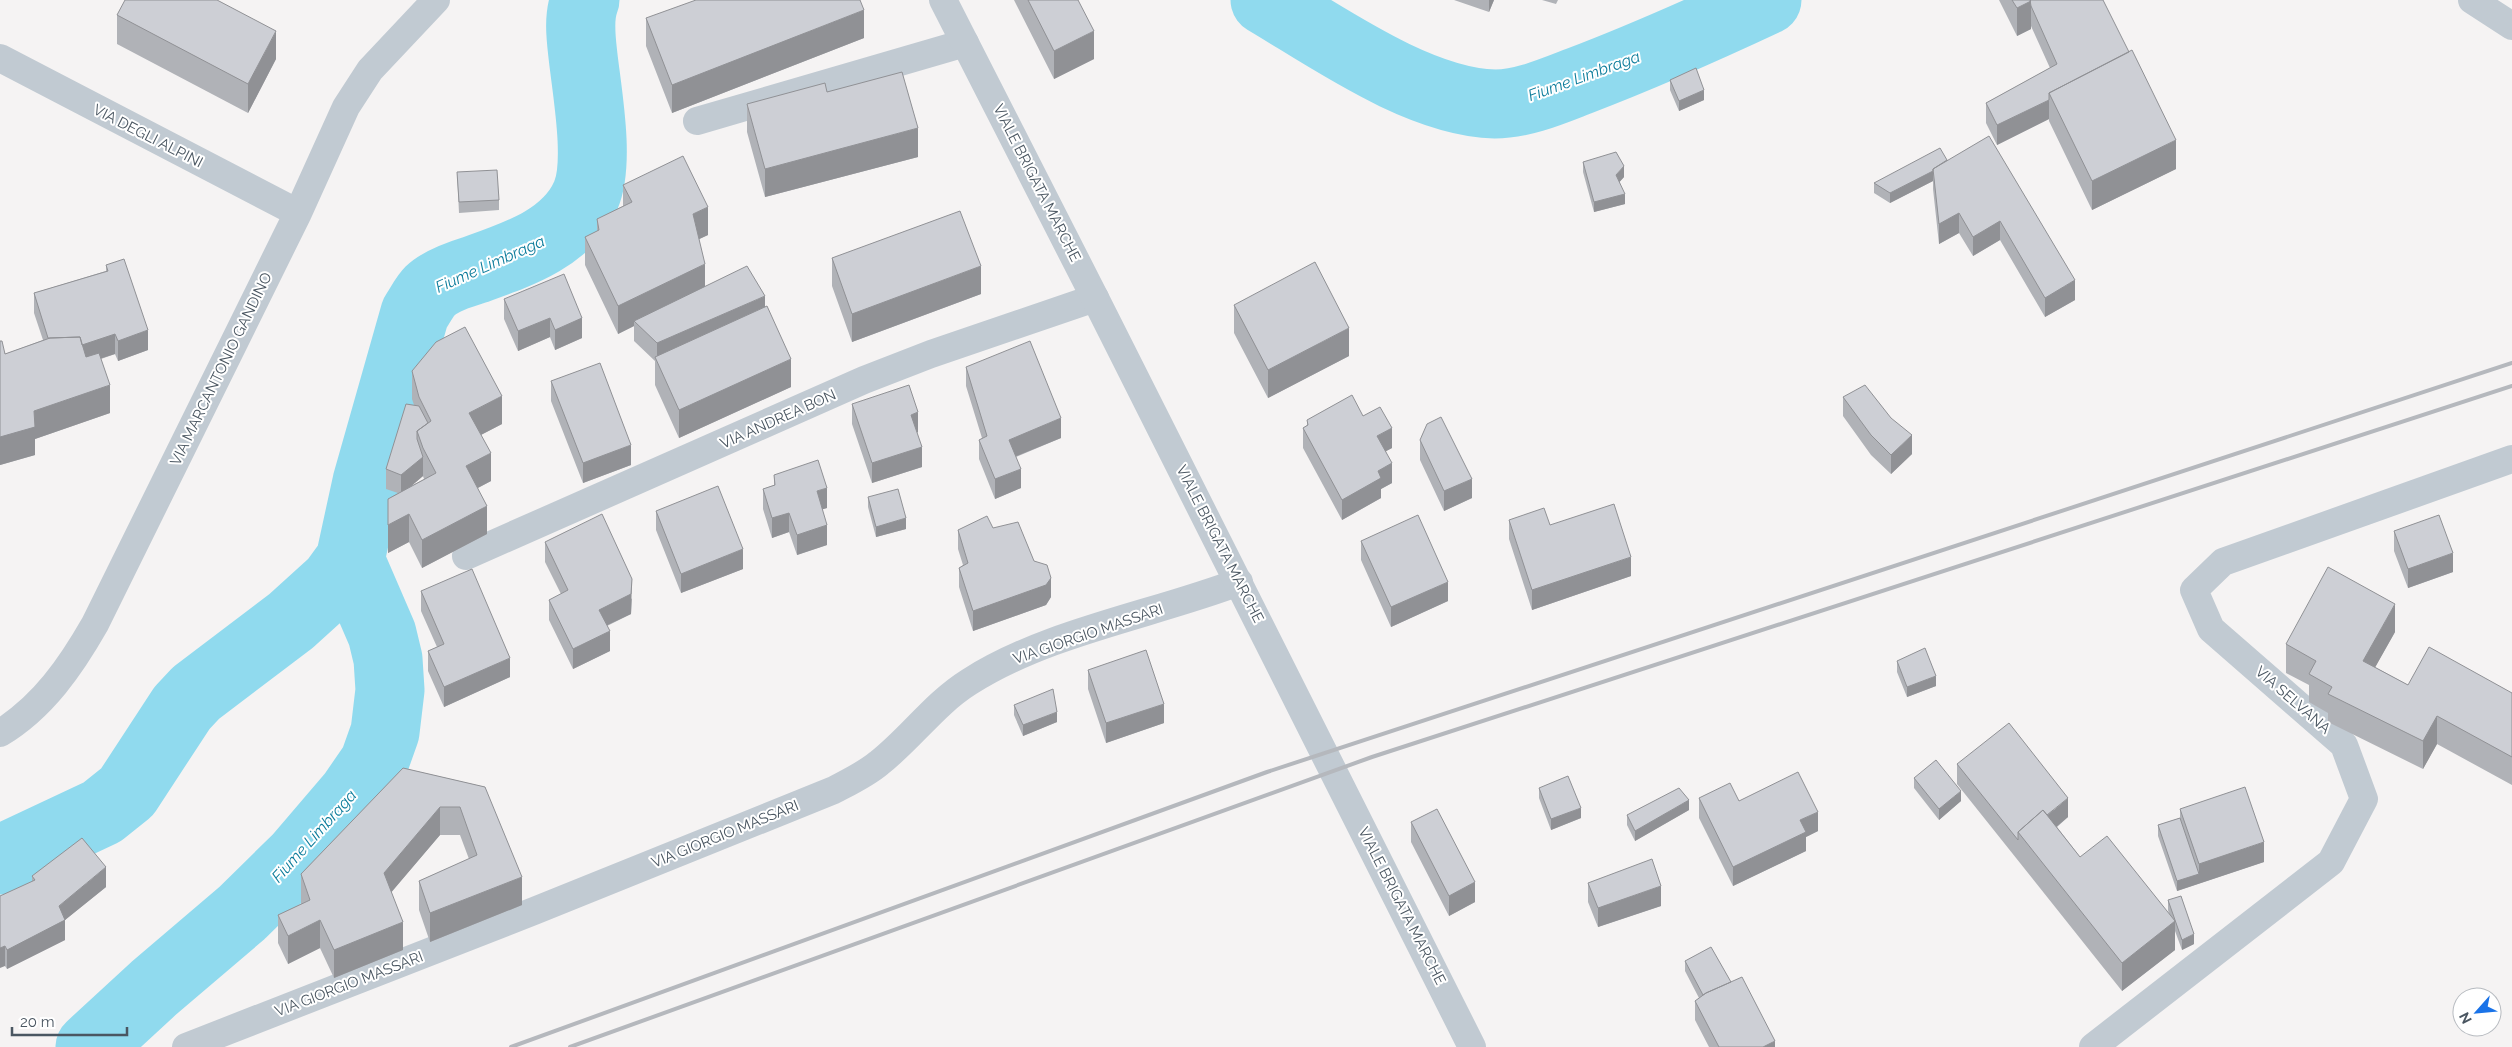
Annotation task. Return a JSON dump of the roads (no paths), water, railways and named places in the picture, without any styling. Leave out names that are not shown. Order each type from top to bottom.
[{"type":"street","name":"VIA MARCANTONIO GANDINO","points":[[0,733],[32,709],[54,686],[86,639],[298,212],[346,107],[365,78],[401,35],[436,0]]},
{"type":"street","name":"VIALE BRIGATA MARCHE","points":[[943,0],[1239,582],[1472,1047]]},
{"type":"street","points":[[2472,0],[2512,26]]},
{"type":"street","points":[[697,121],[965,43]]},
{"type":"street","name":"VIA DEGLI ALPINI","points":[[0,58],[298,212]]},
{"type":"street","name":"VIA ANDREA BON","points":[[466,556],[864,380],[930,354],[1095,298]]},
{"type":"street","name":"VIA SELVANA","points":[[2093,1047],[2330,862],[2364,799],[2344,745],[2211,629],[2194,590],[2222,562],[2512,459]]},
{"type":"street","name":"VIA GIORGIO MASSARI","points":[[186,1047],[534,911],[834,790],[879,763],[948,697],[1000,664],[1047,645],[1239,582]]},
{"type":"waterway","name":"Fiume Limbraga","points":[[0,860],[102,812],[127,792],[182,708],[196,693],[291,621],[334,582],[350,560],[367,482],[415,313],[424,299],[434,287],[445,281],[507,258],[539,243],[566,223],[586,195],[590,181],[592,146],[581,35],[581,13],[585,0]]},
{"type":"waterway","name":"Fiume Limbraga","points":[[1265,0],[1346,49],[1406,80],[1466,101],[1495,104],[1516,102],[1559,89],[1697,32],[1767,0]]},
{"type":"waterway","name":"Fiume Limbraga","points":[[90,1047],[154,988],[242,913],[299,857],[352,795],[374,763],[385,732],[390,690],[388,659],[382,634],[350,560]]},
{"type":"railway","points":[[511,1047],[1267,772],[2512,363]]},
{"type":"railway","points":[[570,1047],[1372,757],[2512,386]]}]
